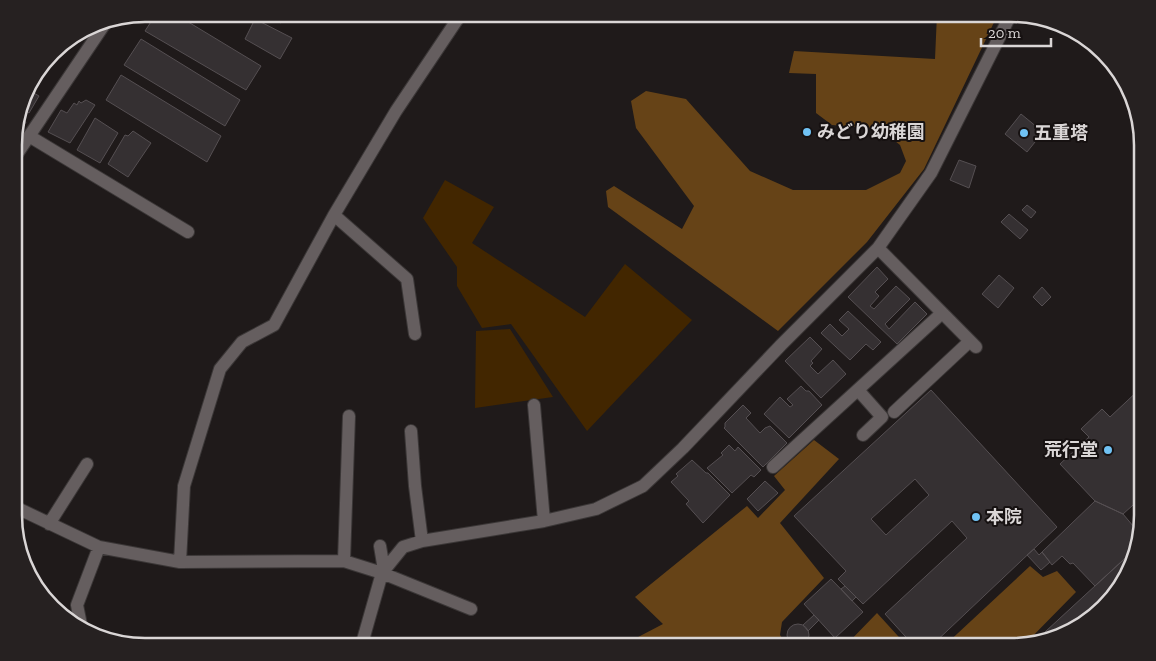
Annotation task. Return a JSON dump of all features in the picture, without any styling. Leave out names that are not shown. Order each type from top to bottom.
[{"type":"street","points":[[180,562],[184,486],[220,369],[242,342],[274,325],[334,215],[396,112],[456,22]]},
{"type":"street","points":[[364,638],[383,571],[402,547],[422,541],[544,521],[596,509],[643,486],[683,448],[781,345],[878,248],[931,173],[1008,22]]},
{"type":"street","points":[[22,146],[98,32]]},
{"type":"street","points":[[29,136],[188,232]]},
{"type":"street","points":[[334,215],[407,279],[415,334]]},
{"type":"street","points":[[878,248],[973,344],[894,412]]},
{"type":"street","points":[[773,467],[942,313]]},
{"type":"street","points":[[858,390],[882,417],[863,435]]},
{"type":"street","points":[[534,405],[544,521]]},
{"type":"street","points":[[344,561],[349,416]]},
{"type":"street","points":[[411,431],[422,541]]},
{"type":"street","points":[[49,524],[87,464]]},
{"type":"street","points":[[22,511],[99,547],[180,562],[344,561],[383,571],[470,609]]},
{"type":"street","points":[[380,546],[383,571]]},
{"type":"street","points":[[80,620],[78,605],[99,547]]},
{"type":"shaded area","points":[[937,22],[994,22],[924,169],[867,242],[778,331],[608,207],[606,191],[614,186],[682,229],[694,206],[636,128],[631,101],[646,91],[686,99],[750,171],[793,190],[866,190],[900,173],[906,161],[900,145],[880,129],[832,125],[816,113],[816,74],[789,73],[794,51],[935,59]]},
{"type":"shaded area","points":[[445,180],[494,207],[472,243],[585,317],[625,264],[692,320],[587,431],[511,324],[482,328],[457,286],[457,267],[423,218]]},
{"type":"shaded area","points":[[510,329],[553,397],[475,408],[476,331]]},
{"type":"shaded area","points":[[814,440],[839,459],[780,523],[824,578],[782,622],[780,635],[782,638],[636,638],[663,624],[635,597],[747,506],[758,518],[785,490],[774,476]]},
{"type":"shaded area","points":[[1030,566],[1043,577],[1057,571],[1076,592],[1033,636],[953,638]]},
{"type":"shaded area","points":[[877,613],[900,638],[853,638]]},
{"type":"building","points":[[151,22],[188,22],[261,66],[246,90],[145,31]]},
{"type":"building","points":[[254,22],[261,22],[292,38],[280,59],[245,39]]},
{"type":"building","points":[[141,39],[240,100],[225,126],[124,65]]},
{"type":"building","points":[[121,75],[221,136],[207,162],[106,100]]},
{"type":"building","points":[[35,93],[39,96],[29,113],[27,112],[29,106]]},
{"type":"building","points":[[86,100],[95,105],[70,143],[48,132],[61,110],[67,113],[74,103],[77,105],[79,101],[81,103]]},
{"type":"building","name":"五重塔","points":[[1021,114],[1043,132],[1027,152],[1005,134]]},
{"type":"building","points":[[95,118],[118,133],[100,163],[77,150]]},
{"type":"building","points":[[133,131],[151,143],[128,177],[108,164],[125,135],[128,136]]},
{"type":"building","points":[[959,160],[976,166],[969,188],[950,180]]},
{"type":"building","points":[[1027,205],[1036,212],[1031,218],[1022,210]]},
{"type":"building","points":[[1009,214],[1028,230],[1020,239],[1001,222]]},
{"type":"building","points":[[877,267],[888,279],[875,292],[879,296],[870,306],[874,309],[896,286],[910,299],[885,324],[889,329],[915,302],[927,314],[897,344],[848,297]]},
{"type":"building","points":[[999,275],[1014,288],[998,308],[982,294]]},
{"type":"building","points":[[1042,287],[1051,297],[1042,306],[1033,297]]},
{"type":"building","points":[[848,311],[881,342],[873,350],[866,344],[850,360],[821,333],[830,324],[842,336],[849,329],[839,320]]},
{"type":"building","points":[[810,337],[822,349],[811,361],[813,363],[810,366],[818,374],[833,360],[846,374],[821,398],[785,361]]},
{"type":"building","points":[[801,386],[806,391],[809,391],[822,405],[789,438],[764,414],[780,397],[790,407],[793,405],[787,399]]},
{"type":"building","name":"本院","points":[[931,390],[1057,527],[940,638],[907,638],[885,614],[967,538],[952,521],[863,604],[838,579],[846,571],[794,516]],"holes":[[[915,479],[929,495],[886,535],[871,519]]]},
{"type":"building","name":"荒行堂","points":[[1133,395],[1133,505],[1123,514],[1095,501],[1060,464],[1089,437],[1081,429],[1102,409],[1110,417]]},
{"type":"building","points":[[743,405],[751,413],[746,418],[760,433],[770,426],[787,443],[763,467],[724,428],[725,423]]},
{"type":"building","points":[[729,445],[735,451],[738,447],[761,470],[754,477],[751,475],[732,493],[707,468],[723,455],[721,453]]},
{"type":"building","points":[[692,460],[730,495],[703,523],[686,504],[689,501],[671,482],[678,476],[676,474]]},
{"type":"building","points":[[765,481],[778,493],[758,511],[747,499]]},
{"type":"building","points":[[1095,501],[1123,514],[1133,526],[1125,558],[1095,586],[1073,563],[1070,564],[1062,556],[1052,565],[1042,552]]},
{"type":"building","points":[[1034,549],[1039,555],[1042,552],[1050,562],[1041,570],[1027,555]]},
{"type":"building","points":[[1125,558],[1117,577],[1097,602],[1079,618],[1065,626],[1043,634]]},
{"type":"building","points":[[831,579],[863,612],[835,638],[804,604]]},
{"type":"building","points":[[845,586],[856,597],[852,601],[841,589]]},
{"type":"building","points":[[814,615],[819,620],[808,631],[803,625]]},
{"type":"building","points":[[794,625],[802,625],[808,631],[808,638],[788,638],[788,631]]},
{"type":"place","name":"みどり幼稚園","points":[[807,132]]},
{"type":"place","name":"五重塔","points":[[1024,133]]},
{"type":"place","name":"荒行堂","points":[[1108,450]]},
{"type":"place","name":"本院","points":[[976,517]]}]
